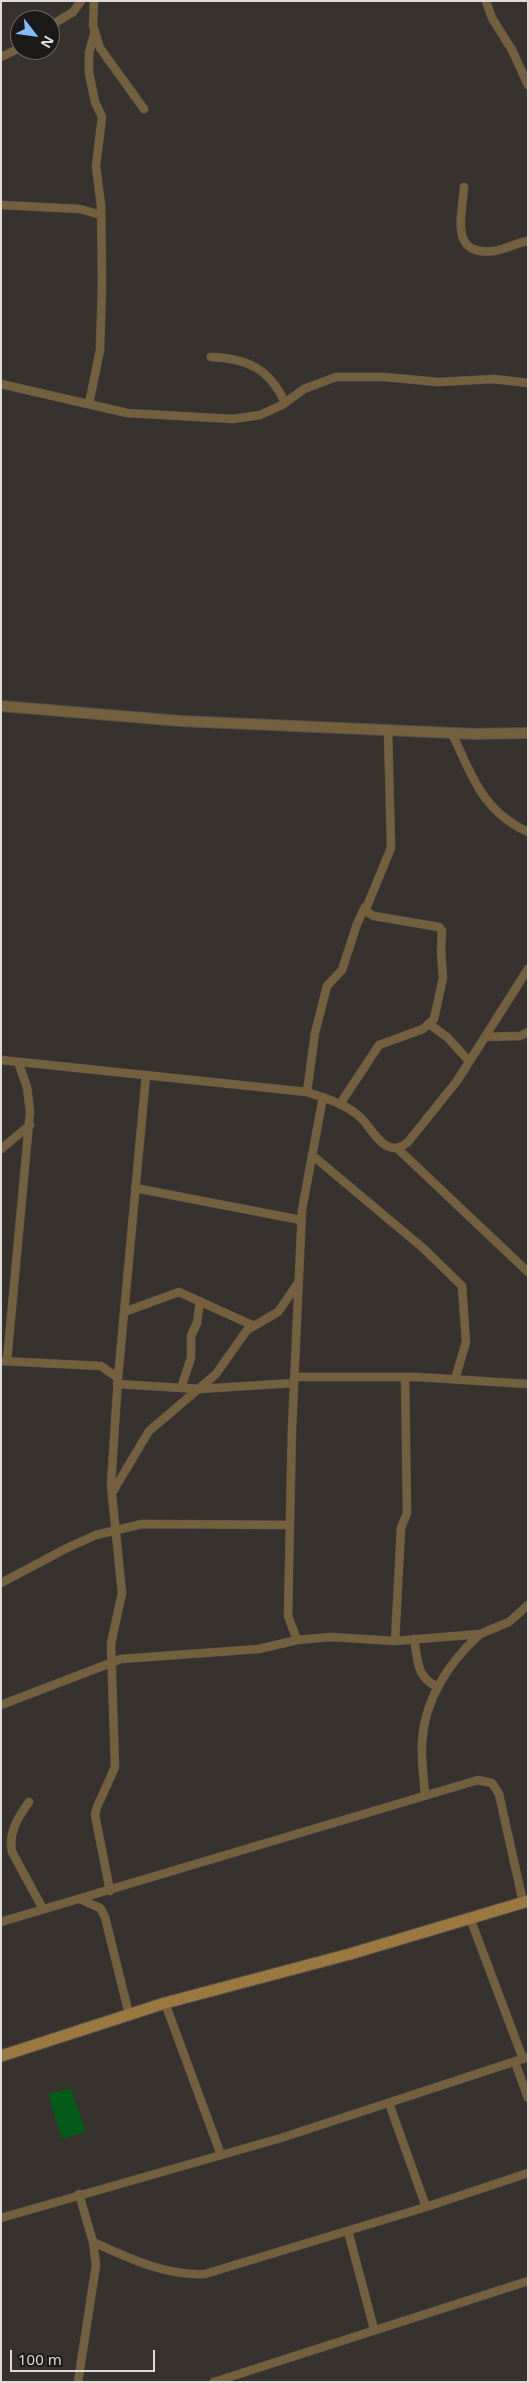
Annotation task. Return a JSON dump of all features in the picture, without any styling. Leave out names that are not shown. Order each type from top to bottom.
[{"type":"main road","points":[[1,2056],[165,2003],[350,1954],[525,1902]]},
{"type":"street","points":[[60,20],[73,12],[81,1]]},
{"type":"street","points":[[100,1],[94,5],[95,31],[100,48],[144,109]]},
{"type":"street","points":[[486,1],[492,18],[512,50],[528,85]]},
{"type":"street","points":[[89,404],[100,350],[101,331],[101,215],[96,166],[102,117],[95,102],[89,73],[89,54],[95,31]]},
{"type":"street","points":[[464,187],[461,236],[466,245],[474,250],[493,251],[528,241]]},
{"type":"street","points":[[1,205],[80,209],[101,215]]},
{"type":"street","points":[[211,358],[238,359],[256,367],[272,381],[285,403]]},
{"type":"street","points":[[1,384],[127,413],[232,419],[260,415],[285,403],[304,389],[336,377],[384,377],[438,382],[494,379],[528,383]]},
{"type":"street","points":[[1,706],[181,721],[452,733],[528,733]]},
{"type":"street","points":[[307,1092],[315,1033],[327,986],[342,970],[357,924],[391,848],[388,730]]},
{"type":"street","points":[[452,733],[476,784],[490,803],[505,820],[528,832]]},
{"type":"street","points":[[340,1104],[379,1045],[423,1029],[429,1024],[436,1013],[443,978],[441,928],[436,925],[374,916],[365,911],[366,907]]},
{"type":"street","points":[[397,1148],[408,1142],[438,1107],[470,1061],[528,969]]},
{"type":"street","points":[[429,1024],[447,1038],[470,1061]]},
{"type":"street","points":[[485,1037],[520,1036],[528,1032]]},
{"type":"street","points":[[1,1060],[307,1092],[323,1097],[359,1115],[386,1145],[397,1148],[528,1272]]},
{"type":"street","points":[[18,1062],[29,1100],[30,1126],[4,1361],[101,1366],[117,1381],[199,1389],[294,1380],[405,1377],[528,1384]]},
{"type":"street","points":[[129,2014],[103,1911],[106,1892],[95,1815],[97,1806],[115,1770],[111,1644],[122,1593],[111,1495],[117,1381],[146,1075]]},
{"type":"street","points":[[296,1640],[288,1616],[294,1380],[301,1220],[323,1097]]},
{"type":"street","points":[[1,1149],[30,1126]]},
{"type":"street","points":[[312,1155],[423,1248],[462,1286],[466,1342],[455,1379]]},
{"type":"street","points":[[135,1188],[301,1220]]},
{"type":"street","points":[[111,1495],[149,1431],[216,1374],[243,1333],[278,1312],[298,1283]]},
{"type":"street","points":[[124,1312],[176,1292],[254,1326]]},
{"type":"street","points":[[181,1388],[190,1358],[191,1336],[197,1323],[200,1301]]},
{"type":"street","points":[[395,1641],[401,1528],[407,1513],[405,1377]]},
{"type":"street","points":[[1,1583],[67,1548],[114,1529],[142,1524],[290,1525]]},
{"type":"street","points":[[1,1705],[113,1661],[259,1649],[296,1640],[338,1637],[395,1641],[480,1634],[509,1622],[528,1605]]},
{"type":"street","points":[[425,1796],[423,1729],[438,1687],[460,1652],[480,1634]]},
{"type":"street","points":[[414,1639],[421,1674],[428,1683],[438,1687]]},
{"type":"street","points":[[1,1922],[43,1909],[82,1900],[478,1780],[492,1784],[499,1794],[525,1902]]},
{"type":"street","points":[[29,1802],[17,1818],[10,1844],[12,1852],[43,1909]]},
{"type":"street","points":[[82,1900],[103,1911]]},
{"type":"street","points":[[470,1918],[522,2059],[528,2098]]},
{"type":"street","points":[[165,2003],[221,2155]]},
{"type":"street","points":[[1,2218],[78,2194],[281,2138],[522,2059]]},
{"type":"street","points":[[389,2102],[426,2207]]},
{"type":"street","points":[[94,2242],[130,2259],[163,2270],[178,2274],[197,2274],[222,2270],[426,2207],[528,2173]]},
{"type":"street","points":[[78,2194],[94,2242],[96,2265],[78,2382]]},
{"type":"street","points":[[348,2231],[374,2329]]},
{"type":"street","points":[[214,2382],[234,2379],[374,2329],[528,2281]]},
{"type":"green space","points":[[71,2088],[86,2132],[62,2139],[48,2094]]}]
